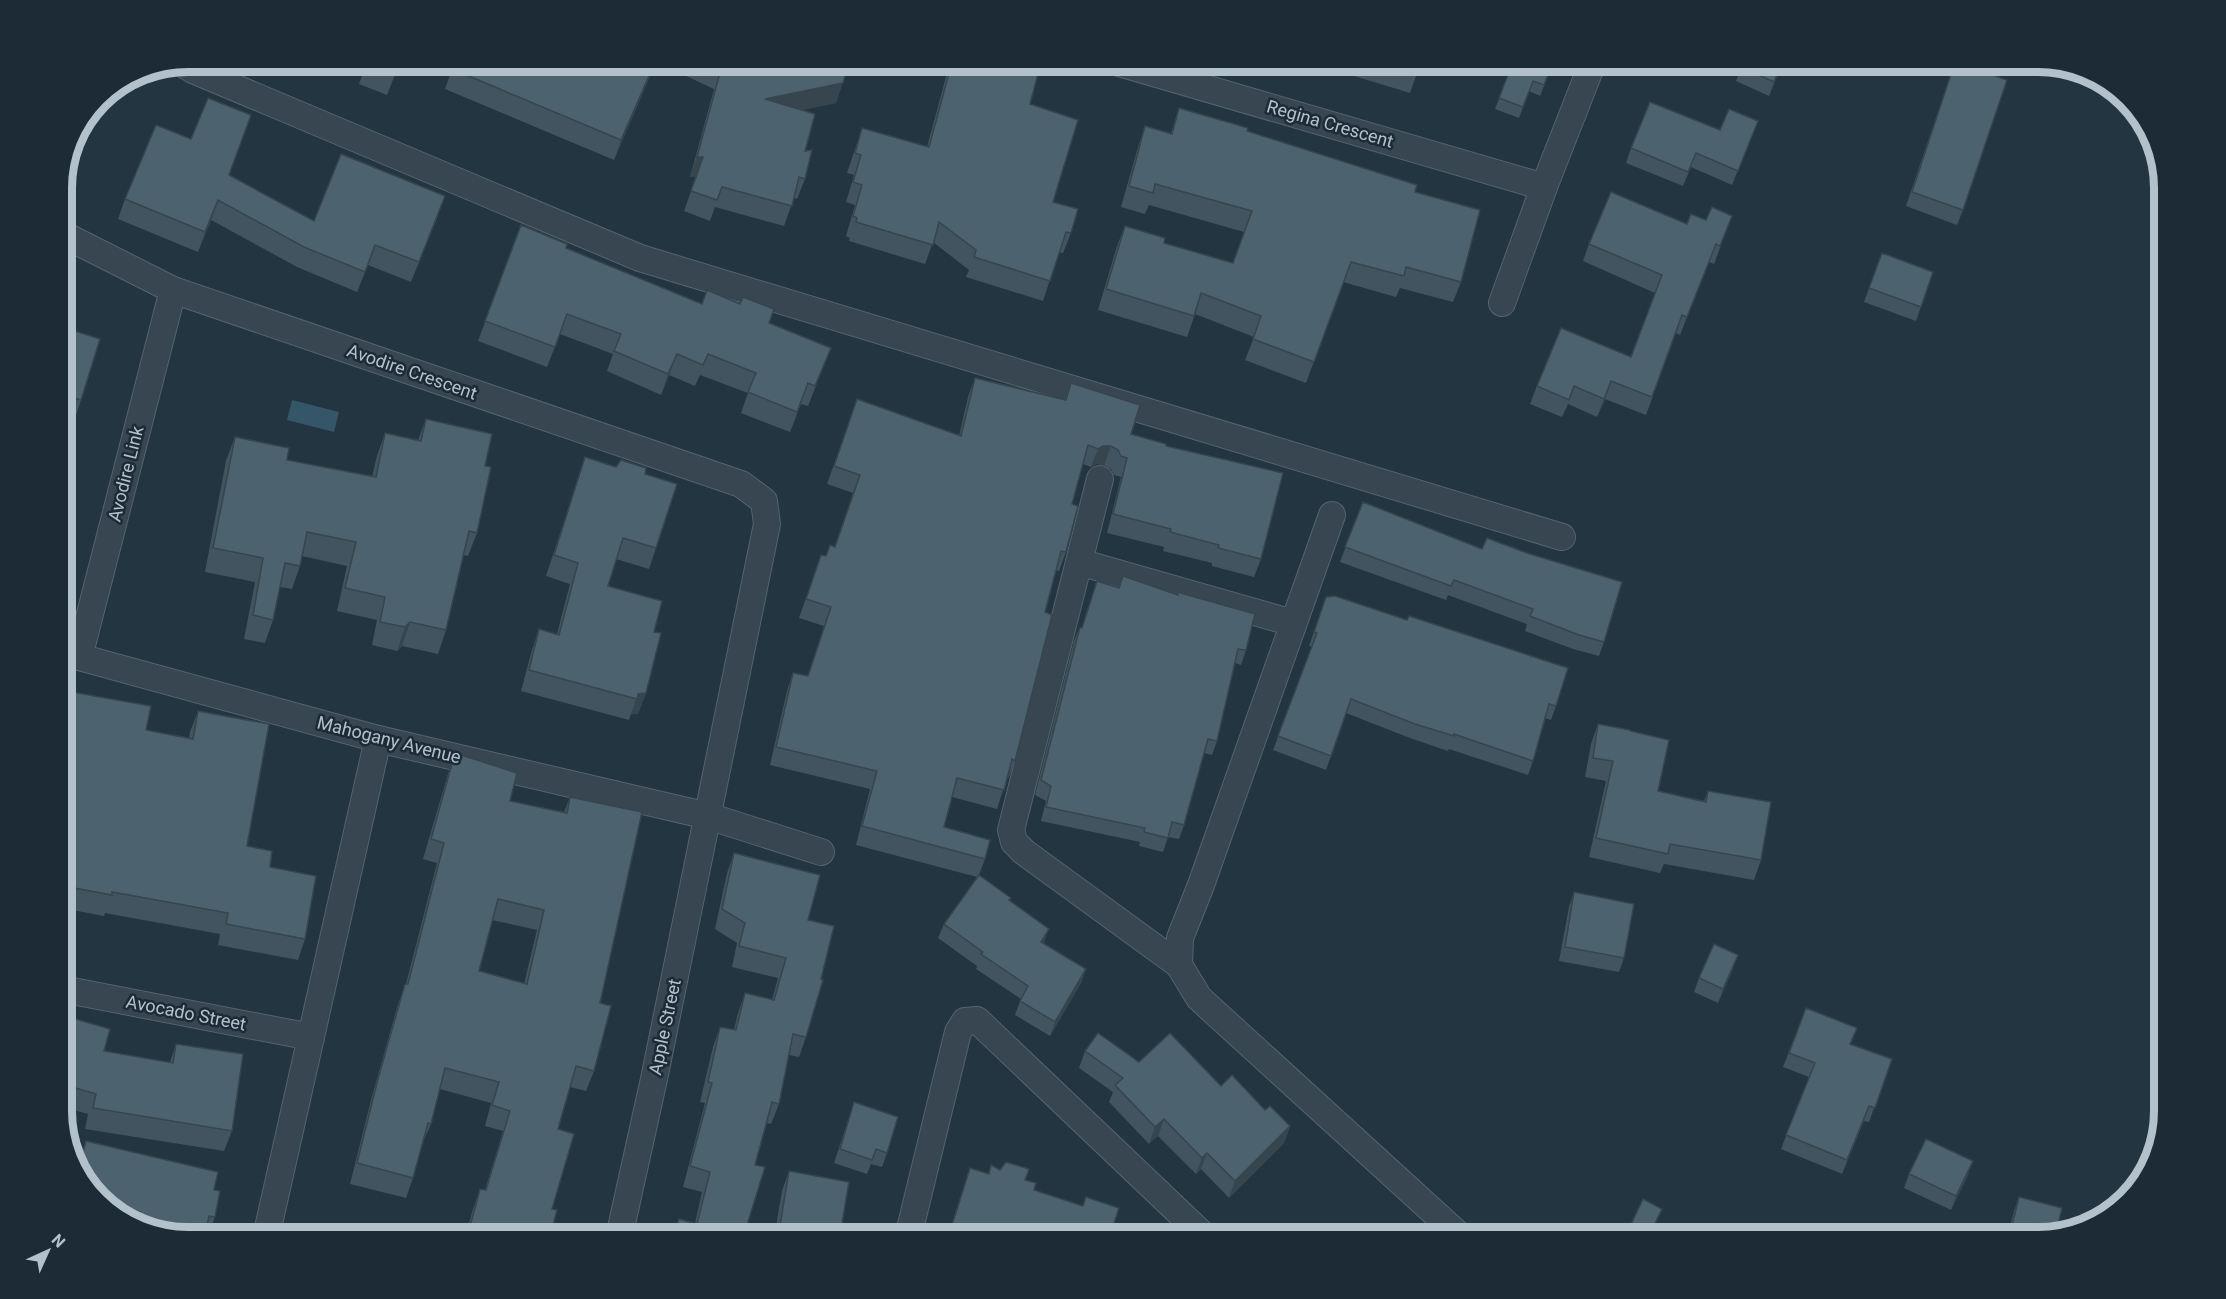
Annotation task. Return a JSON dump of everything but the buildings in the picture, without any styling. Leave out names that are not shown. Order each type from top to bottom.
[{"type":"street","points":[[207,72],[640,258],[1562,537]]},
{"type":"street","name":"Regina Crescent","points":[[1150,72],[1544,187]]},
{"type":"street","points":[[1502,303],[1589,72]]},
{"type":"street","name":"Avodire Crescent","points":[[72,239],[173,290],[741,484],[764,501]]},
{"type":"street","name":"Avodire Link","points":[[72,650],[173,290]]},
{"type":"street","points":[[1100,479],[1011,830],[1014,842],[1024,852],[1179,964],[1199,998],[1449,1227]]},
{"type":"street","name":"Apple Street","points":[[621,1227],[654,1079],[767,524],[764,501]]},
{"type":"street","points":[[1179,964],[1180,938],[1201,885],[1332,515]]},
{"type":"street","points":[[1079,562],[1293,623]]},
{"type":"street","name":"Mahogany Avenue","points":[[72,658],[378,739],[708,816],[821,852]]},
{"type":"street","points":[[268,1227],[378,739]]},
{"type":"street","name":"Avocado Street","points":[[72,991],[311,1037]]},
{"type":"street","points":[[911,1227],[958,1032],[965,1021],[977,1020],[1193,1227]]},
{"type":"water","points":[[292,400],[339,412],[334,432],[287,420]]}]
